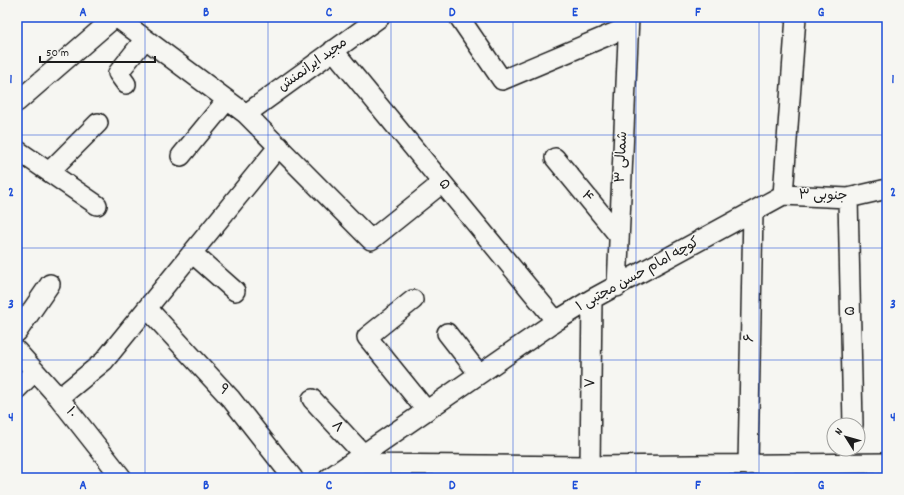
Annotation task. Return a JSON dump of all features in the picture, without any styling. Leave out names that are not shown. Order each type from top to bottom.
[{"type":"street","points":[[17,102],[116,17],[246,114],[371,240],[442,183]]},
{"type":"street","name":"مجید ایرانمنش","points":[[246,114],[380,17]]},
{"type":"street","points":[[459,17],[502,80],[628,22]]},
{"type":"street","points":[[783,195],[796,17]]},
{"type":"street","name":"۳ شمالی","points":[[617,287],[628,22]]},
{"type":"street","points":[[126,84],[118,73],[145,39]]},
{"type":"street","name":"۵","points":[[333,50],[556,321]]},
{"type":"street","points":[[181,156],[227,100]]},
{"type":"street","points":[[49,172],[98,123]]},
{"type":"street","points":[[59,398],[104,361],[279,146]]},
{"type":"street","points":[[17,150],[98,205]]},
{"type":"street","name":"۴","points":[[555,158],[619,236]]},
{"type":"street","name":"۳ جنوبی","points":[[783,195],[848,198],[887,190]]},
{"type":"street","name":"کوچه امام حسن مجتبی ۱","points":[[329,478],[556,321],[783,195]]},
{"type":"street","name":"۵","points":[[848,198],[854,417]]},
{"type":"street","name":"۶","points":[[748,465],[752,212]]},
{"type":"street","points":[[192,253],[235,291]]},
{"type":"street","points":[[17,332],[50,284]]},
{"type":"street","points":[[413,300],[367,337],[426,410]]},
{"type":"street","name":"۷","points":[[590,466],[592,300]]},
{"type":"street","name":"۹","points":[[147,308],[232,399],[293,478]]},
{"type":"street","points":[[447,333],[479,374]]},
{"type":"street","name":"۱۰","points":[[17,351],[59,398],[122,478]]},
{"type":"street","points":[[17,389],[35,371]]},
{"type":"street","name":"۸","points":[[312,399],[356,459]]},
{"type":"street","points":[[356,459],[590,466],[748,465],[842,457]]},
{"type":"street","points":[[859,457],[887,463]]}]
